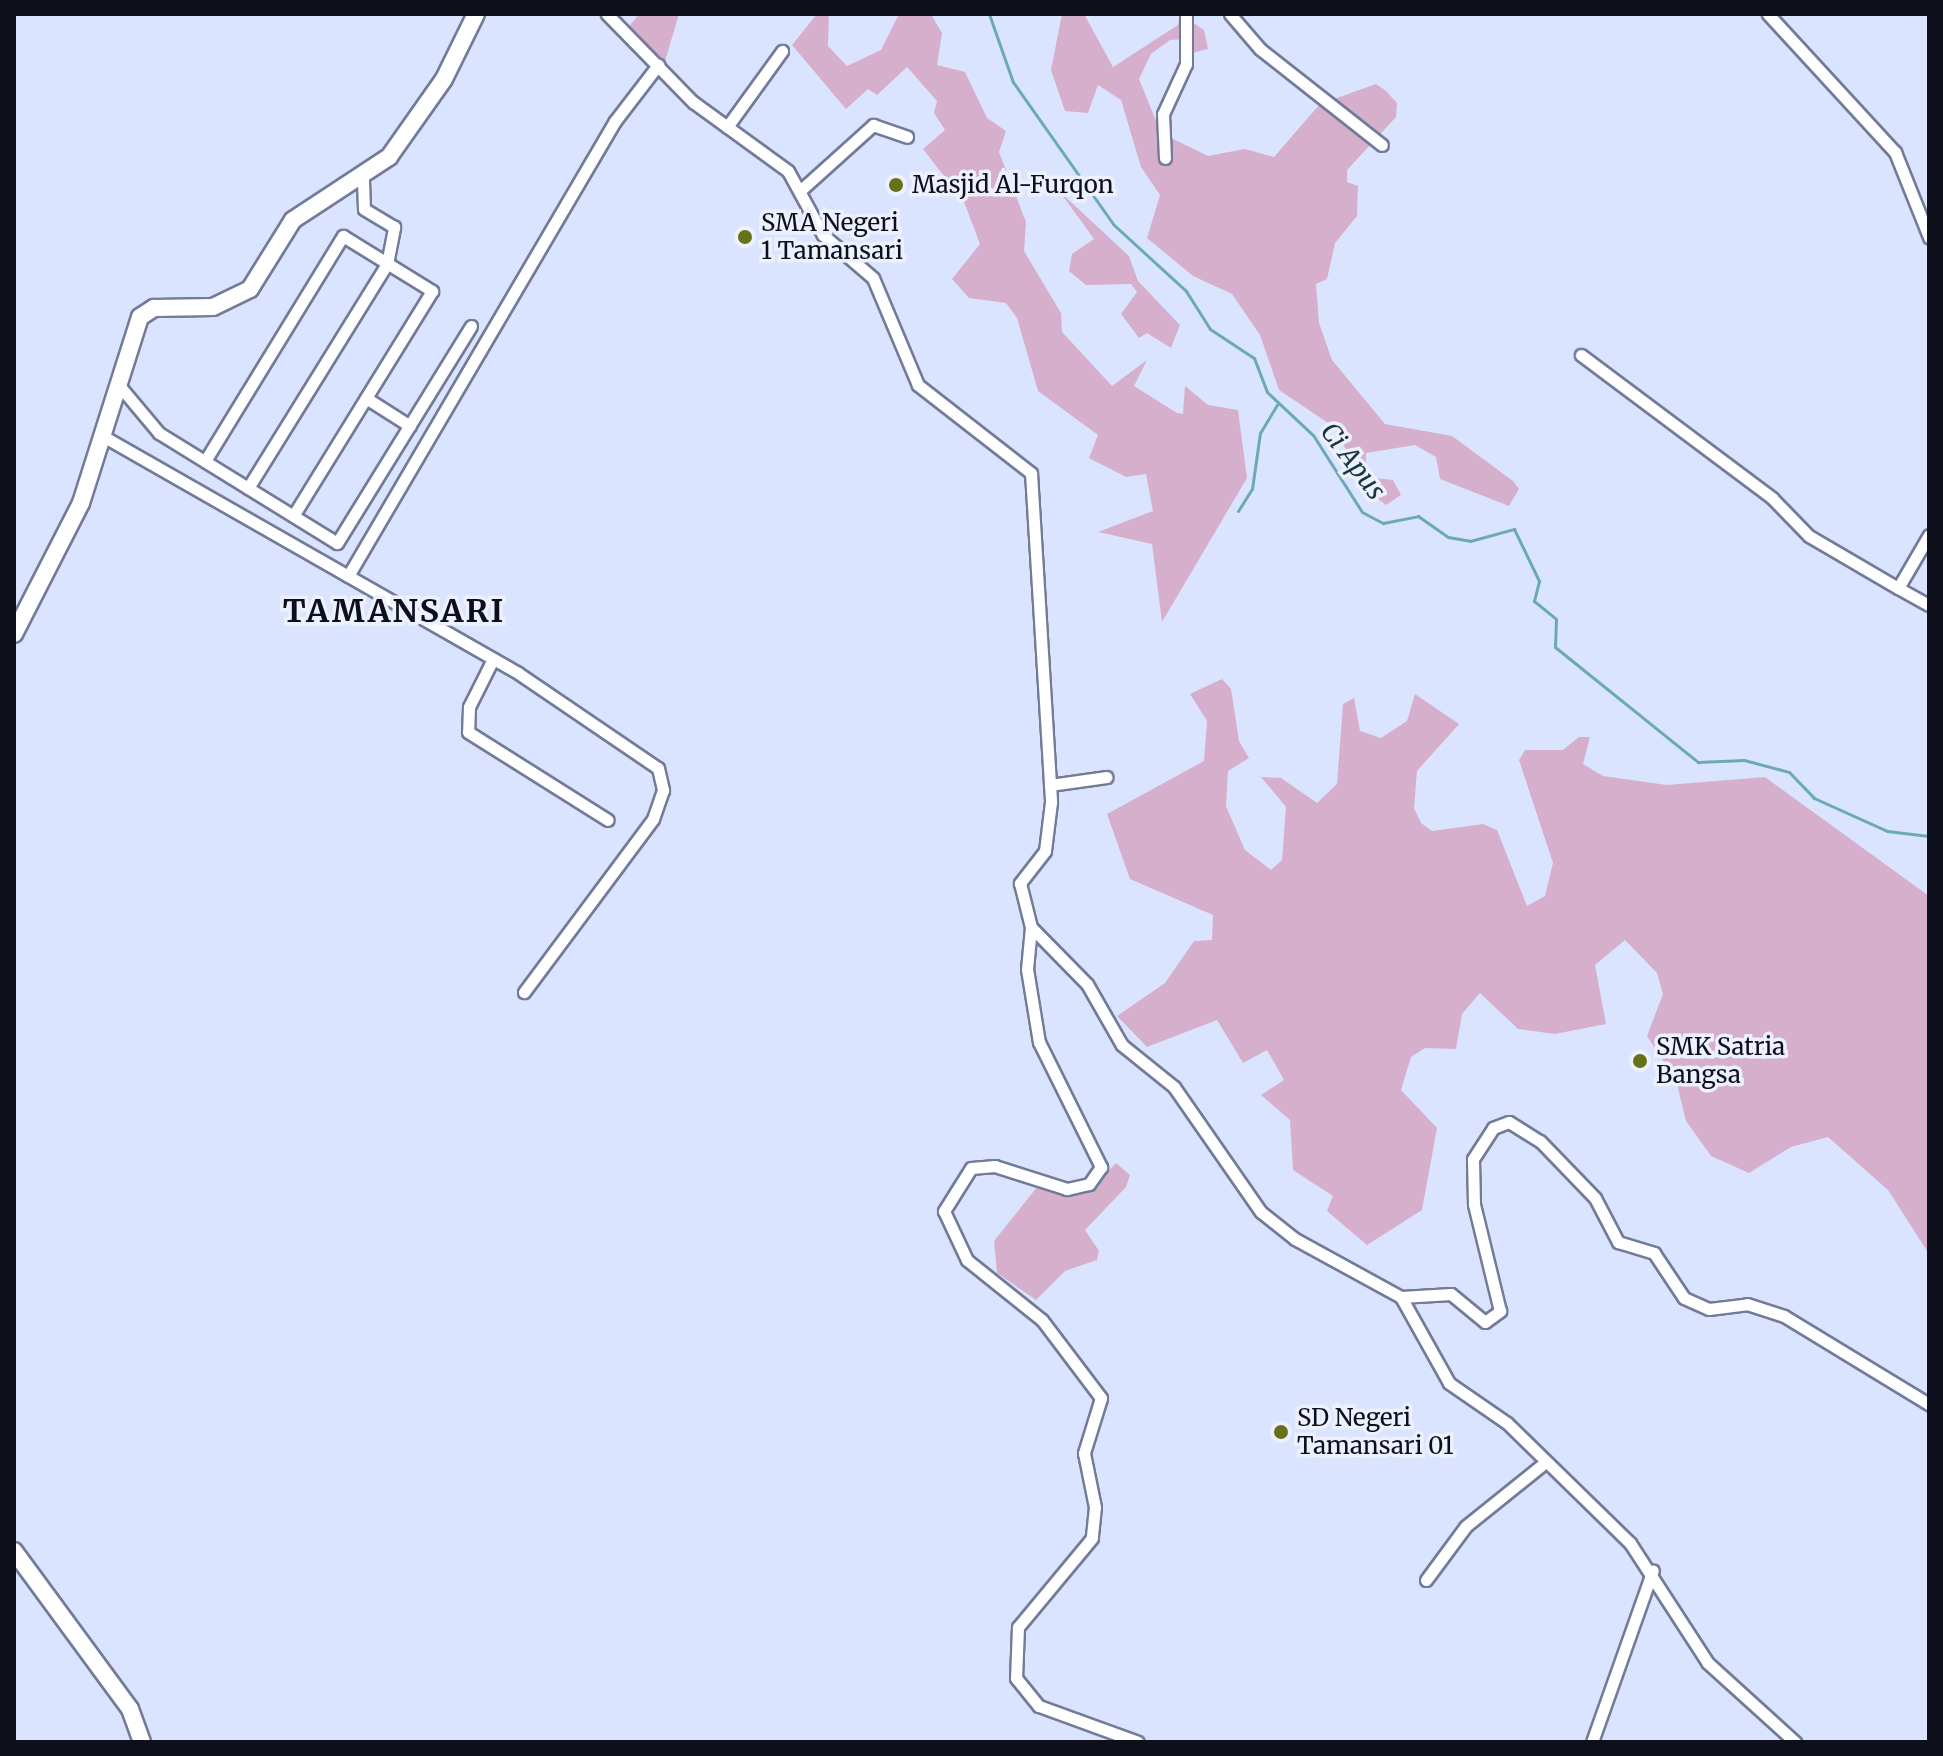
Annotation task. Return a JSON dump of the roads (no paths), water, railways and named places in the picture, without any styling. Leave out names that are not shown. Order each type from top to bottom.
[{"type":"main road","points":[[14,634],[20,612],[81,503],[116,382],[145,312],[213,307],[241,295],[293,220],[363,178],[419,118],[476,14]]},
{"type":"main road","points":[[14,1551],[130,1709],[142,1742]]},
{"type":"street","points":[[607,14],[727,127],[802,189],[823,235],[873,278],[918,385],[1031,473],[1050,785],[1049,839],[1019,892],[1031,927],[1027,969],[1039,1042],[1101,1167],[1089,1184],[1067,1189],[995,1166],[971,1168],[944,1211],[967,1260],[1042,1320],[1101,1398],[1084,1453],[1095,1507],[1092,1538],[1018,1627],[1016,1678],[1039,1706],[1138,1742]]},
{"type":"street","points":[[1165,158],[1163,114],[1186,64],[1186,14]]},
{"type":"street","points":[[1230,14],[1260,49],[1382,145]]},
{"type":"street","points":[[1768,14],[1895,152],[1929,237]]},
{"type":"street","points":[[727,127],[782,51]]},
{"type":"street","points":[[348,576],[615,121],[658,65]]},
{"type":"street","points":[[802,189],[873,125],[907,137]]},
{"type":"street","points":[[248,488],[387,264],[394,227],[364,209],[363,178]]},
{"type":"street","points":[[205,461],[343,236],[432,291],[293,516]]},
{"type":"street","points":[[116,382],[143,419],[337,543],[471,326]]},
{"type":"street","points":[[1581,355],[1772,498],[1809,536],[1929,605]]},
{"type":"street","points":[[366,398],[410,426]]},
{"type":"street","points":[[101,435],[493,659],[648,759],[663,778],[653,819],[524,992]]},
{"type":"street","points":[[1898,588],[1929,535]]},
{"type":"street","points":[[493,659],[469,707],[468,732],[608,820]]},
{"type":"street","points":[[1050,785],[1106,777]]},
{"type":"street","points":[[1031,927],[1087,984],[1122,1045],[1174,1087],[1261,1212],[1295,1239],[1401,1297],[1451,1294],[1485,1322],[1500,1311],[1474,1204],[1473,1159],[1493,1128],[1509,1122],[1540,1141],[1595,1198],[1618,1242],[1654,1253],[1684,1298],[1709,1309],[1747,1304],[1784,1316],[1929,1404]]},
{"type":"street","points":[[1401,1297],[1449,1383],[1507,1423],[1542,1465],[1653,1570],[1708,1663],[1795,1742]]},
{"type":"street","points":[[1426,1580],[1466,1526],[1542,1465]]},
{"type":"street","points":[[1592,1742],[1653,1570]]},
{"type":"waterway","name":"Ci Apus","points":[[989,14],[1013,82],[1114,225],[1186,291],[1210,329],[1254,358],[1267,392],[1313,435],[1362,512],[1383,523],[1418,516],[1448,537],[1470,541],[1514,529],[1539,581],[1534,601],[1556,619],[1555,647],[1698,762],[1744,760],[1789,772],[1814,798],[1887,831],[1929,836]]},
{"type":"waterway","points":[[1238,511],[1252,489],[1260,433],[1277,405]]},
{"type":"place","name":"Masjid Al-Furqon","points":[[896,185]]},
{"type":"place","name":"SMA Negeri 1 Tamansari","points":[[745,237]]},
{"type":"place","name":"SMK Satria Bangsa","points":[[1640,1061]]},
{"type":"place","name":"SD Negeri Tamansari 01","points":[[1281,1432]]},
{"type":"district","name":"TAMANSARI","points":[[394,611]]}]
